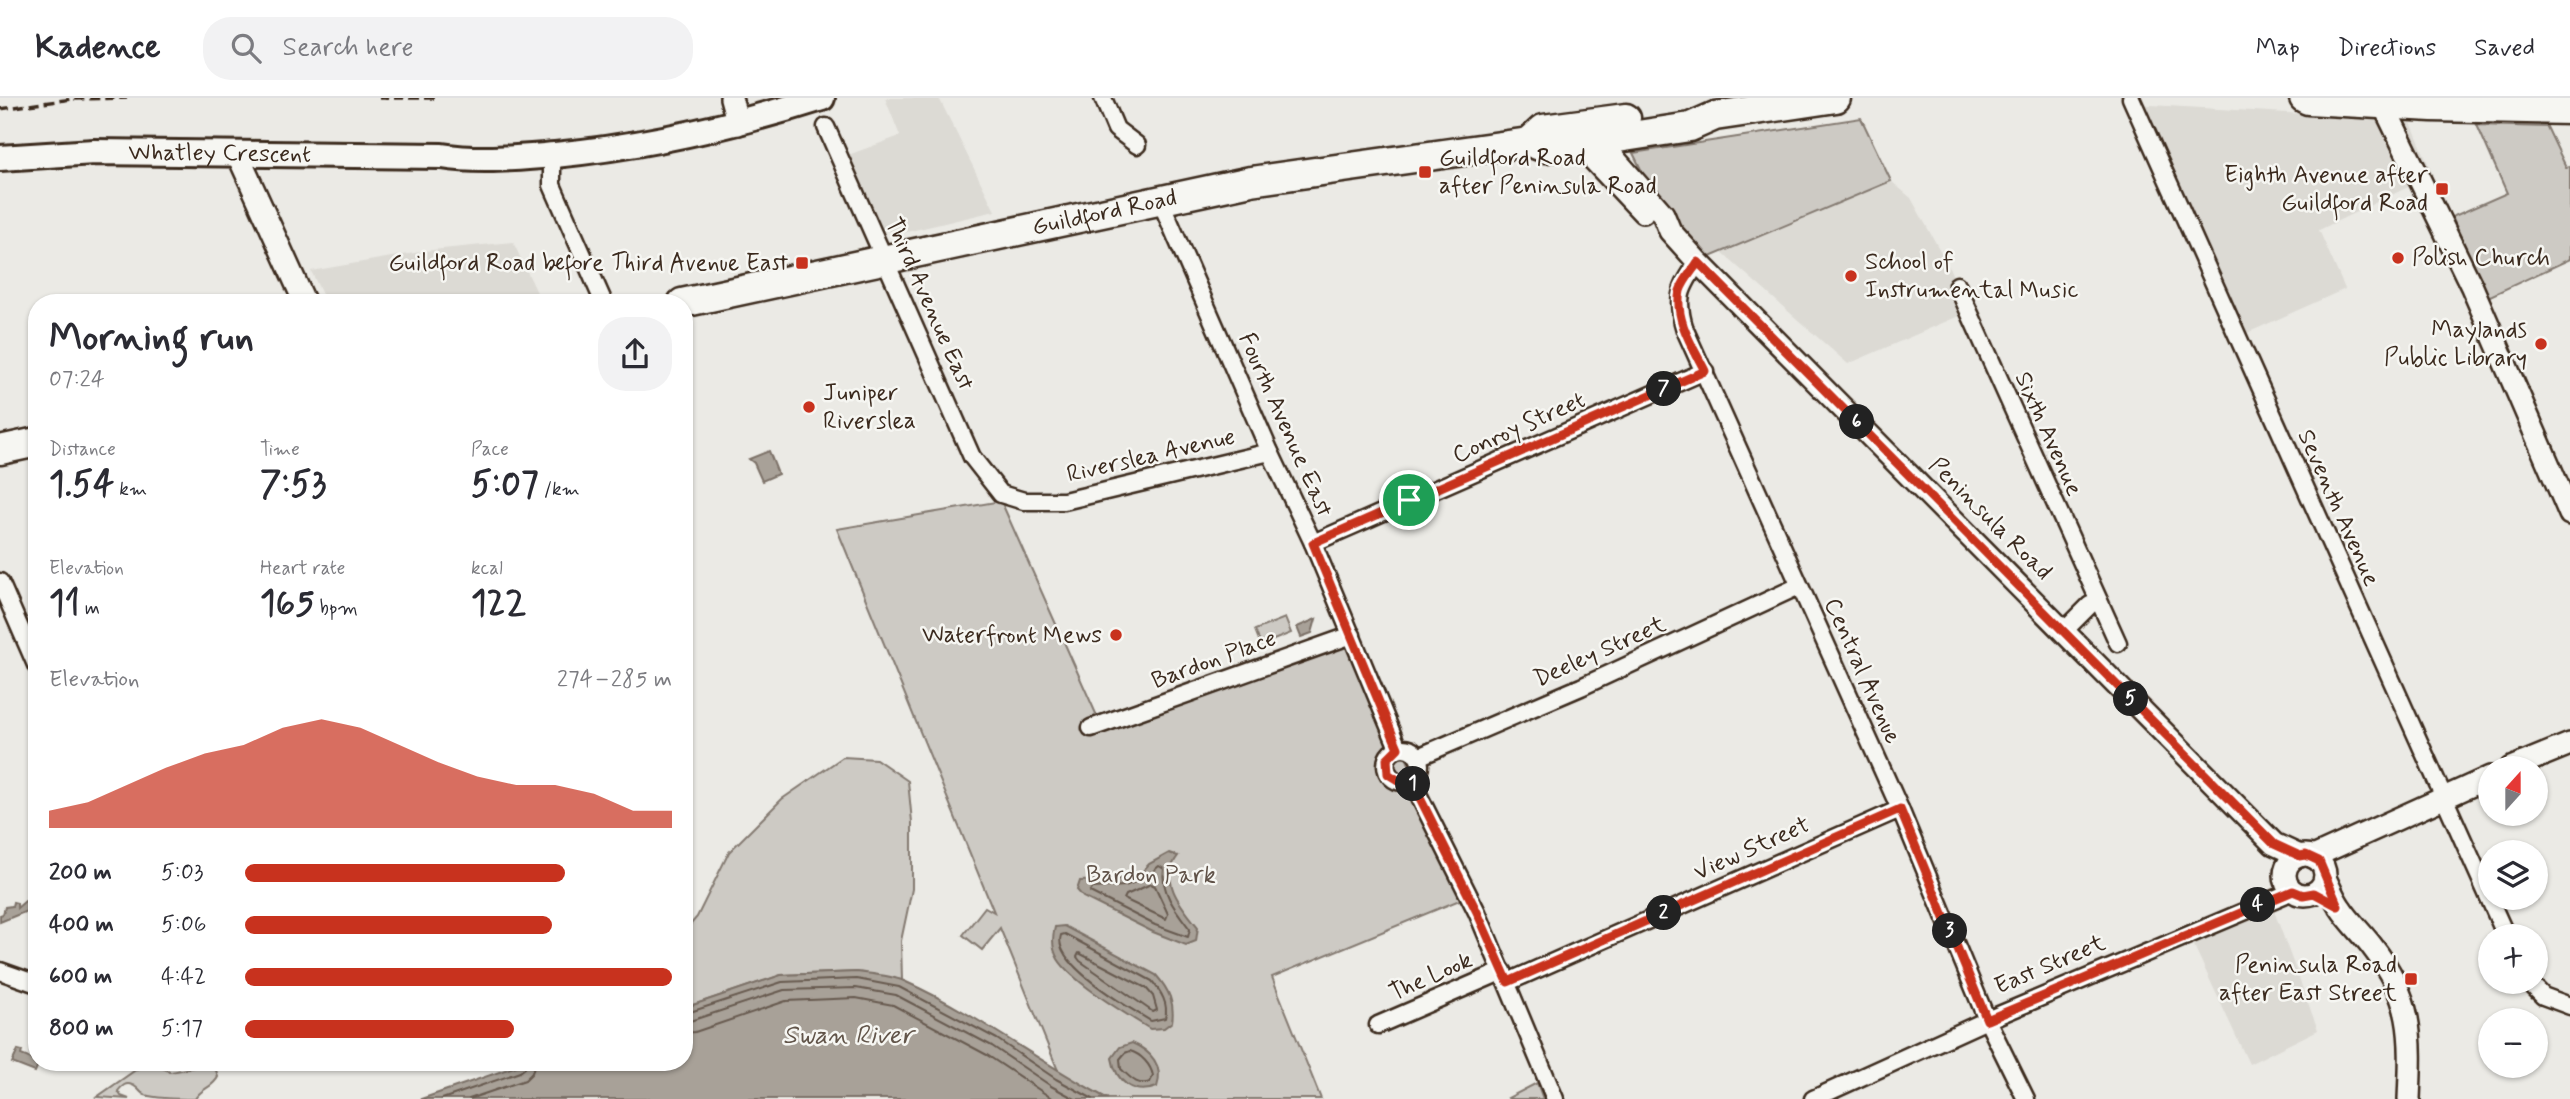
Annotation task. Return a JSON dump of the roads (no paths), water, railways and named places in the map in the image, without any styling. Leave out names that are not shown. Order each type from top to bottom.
[{"type":"highway","name":"Guildford Road","points":[[693,301],[1251,181],[1529,142],[1542,129],[1582,137],[1689,110],[1715,116],[1836,98]]},
{"type":"highway","points":[[2304,98],[2570,110]]},
{"type":"highway","points":[[0,450],[28,444]]},
{"type":"main road","name":"Whatley Crescent","points":[[0,158],[94,152],[442,156],[468,160],[547,151],[663,128],[745,107],[822,98]]},
{"type":"street","points":[[1103,98],[1116,129],[1137,145]]},
{"type":"street","name":"Seventh Avenue","points":[[2131,98],[2501,924]]},
{"type":"street","points":[[2390,101],[2492,305],[2570,485]]},
{"type":"street","points":[[2390,101],[2570,514]]},
{"type":"street","name":"Third Avenue East","points":[[826,127],[972,457],[1001,494]]},
{"type":"street","name":"Peninsula Road","points":[[1582,137],[1663,214],[1670,231],[1698,262],[2338,906],[2389,970],[2406,1009],[2411,1058],[2409,1099]]},
{"type":"street","points":[[547,151],[552,164],[552,185],[600,294]]},
{"type":"street","points":[[237,153],[300,294]]},
{"type":"street","name":"Fourth Avenue East","points":[[1160,200],[1269,452],[1313,543],[1398,748]]},
{"type":"street","name":"Central Avenue","points":[[1698,262],[1681,289],[1679,310],[1685,330],[1900,809],[1987,1020],[2026,1099]]},
{"type":"street","name":"Sixth Avenue","points":[[1957,285],[2118,643]]},
{"type":"street","name":"Conroy Street","points":[[1313,543],[1705,371]]},
{"type":"street","name":"Riverslea Avenue","points":[[1001,494],[1024,500],[1064,501],[1269,452]]},
{"type":"street","points":[[0,582],[28,646]]},
{"type":"street","name":"Deeley Street","points":[[1418,757],[1581,687],[1799,586]]},
{"type":"street","points":[[2064,631],[2090,605],[2099,601]]},
{"type":"street","name":"Bardon Place","points":[[1091,729],[1352,635]]},
{"type":"street","points":[[2540,756],[2570,744]]},
{"type":"street","points":[[1398,748],[1412,750],[1418,757],[1420,767],[1411,780],[1396,780],[1386,769],[1387,759],[1398,748]]},
{"type":"street","points":[[1411,780],[1477,912],[1555,1099]]},
{"type":"street","name":"East Street","points":[[1813,1099],[1987,1020],[2270,900],[2345,844],[2478,782]]},
{"type":"street","name":"View Street","points":[[1505,976],[1900,809]]},
{"type":"street","points":[[0,971],[28,981]]},
{"type":"street","name":"The Look","points":[[1378,1026],[1505,976]]},
{"type":"street","points":[[2541,994],[2570,1006]]},
{"type":"water","points":[[769,451],[778,474],[762,481],[754,463],[749,459]]},
{"type":"water","points":[[1316,619],[1312,633],[1301,637],[1297,627]]},
{"type":"water","points":[[1169,853],[1178,856],[1172,865],[1171,884],[1179,902],[1198,927],[1196,941],[1186,945],[1153,932],[1083,897],[1077,890],[1080,881],[1123,879],[1142,872],[1149,864]]},
{"type":"water","points":[[25,901],[28,902],[28,911],[0,922],[0,915],[5,907],[12,906],[13,902],[17,903],[17,908]]},
{"type":"water","points":[[1064,926],[1156,975],[1170,997],[1172,1022],[1164,1028],[1150,1029],[1075,978],[1058,959],[1054,947],[1055,927]]},
{"type":"water","name":"Swan River","points":[[857,972],[899,979],[982,1023],[1108,1099],[421,1099],[502,1071],[693,1071],[693,1005],[781,975]]},
{"type":"water","points":[[1132,1043],[1145,1050],[1154,1060],[1159,1072],[1157,1087],[1140,1090],[1133,1088],[1117,1074],[1112,1058],[1120,1047]]},
{"type":"water","points":[[18,1050],[22,1051],[21,1055],[28,1058],[28,1069],[12,1063]]},
{"type":"railway","points":[[0,109],[72,99],[127,98]]},
{"type":"railway","points":[[379,98],[438,98]]},
{"type":"place","name":"Guildford Road after Peninsula Road","points":[[1425,172]]},
{"type":"place","name":"Eighth Avenue after Guildford Road","points":[[2442,189]]},
{"type":"place","name":"Polish Church","points":[[2398,258]]},
{"type":"place","name":"Guildford Road before Third Avenue East","points":[[802,263]]},
{"type":"place","name":"School of Instrumental Music","points":[[1851,276]]},
{"type":"place","name":"Maylands Public Library","points":[[2541,344]]},
{"type":"place","name":"Juniper Riverslea","points":[[809,407]]},
{"type":"place","name":"Waterfront Mews","points":[[1116,635]]},
{"type":"place","name":"Peninsula Road after East Street","points":[[2411,979]]},
{"type":"park label","name":"Bardon Park","points":[[1151,875]]}]
